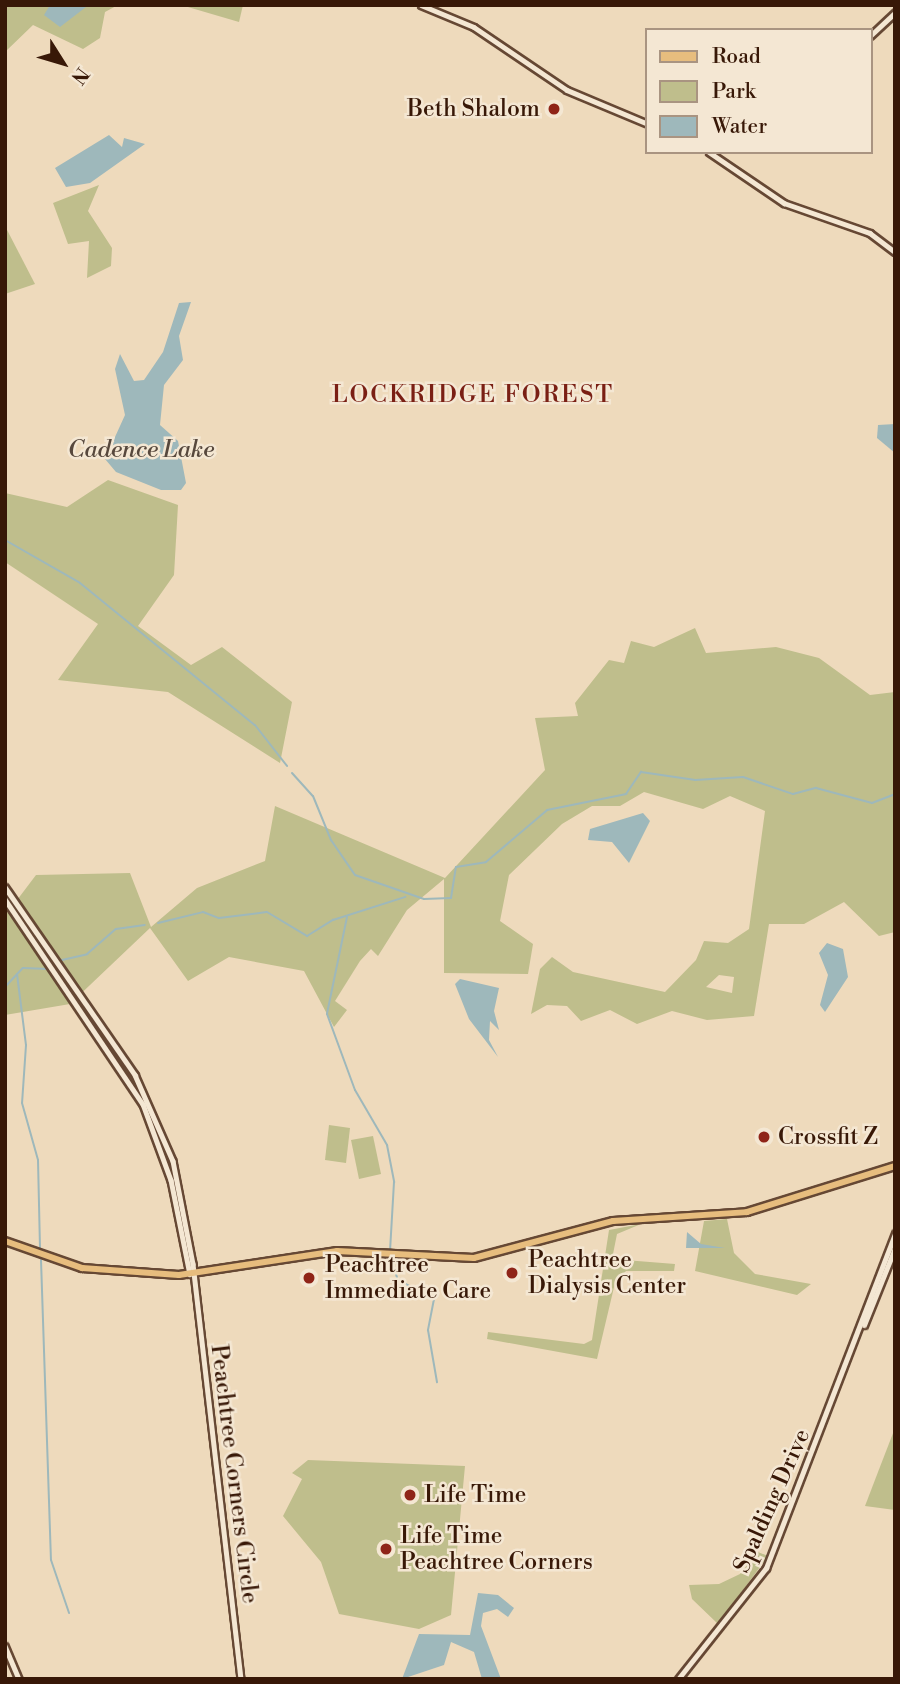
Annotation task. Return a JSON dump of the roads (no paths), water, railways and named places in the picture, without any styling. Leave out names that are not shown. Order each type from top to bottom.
[{"type":"main road","points":[[5,1241],[82,1268],[191,1275],[337,1251],[483,1257],[613,1221],[747,1212],[895,1166]]},
{"type":"main road","name":"Spalding Drive","points":[[850,1356],[895,1233]]},
{"type":"main road","name":"Spalding Drive","points":[[678,1679],[766,1568],[895,1248]]},
{"type":"street","points":[[421,5],[474,27],[567,90],[645,123]]},
{"type":"street","points":[[872,34],[895,13]]},
{"type":"street","points":[[712,154],[784,204],[870,233],[895,252]]},
{"type":"street","name":"Peachtree Corners Circle","points":[[5,887],[117,1046],[156,1118],[182,1196],[241,1679]]},
{"type":"street","name":"Peachtree Corners Circle","points":[[5,899],[143,1104],[171,1180],[191,1275]]},
{"type":"street","points":[[5,1646],[19,1679]]},
{"type":"water","points":[[50,5],[86,7],[60,27],[44,15]]},
{"type":"water","points":[[109,135],[122,147],[124,138],[145,144],[90,183],[66,187],[55,168]]},
{"type":"water","name":"Cadence Lake","points":[[191,302],[179,336],[183,360],[164,385],[160,425],[178,441],[186,483],[181,490],[161,490],[116,472],[105,459],[125,415],[115,369],[120,354],[134,381],[144,380],[163,352],[179,303]]},
{"type":"water","points":[[895,424],[895,453],[877,438],[878,425]]},
{"type":"water","points":[[643,813],[650,821],[629,863],[612,842],[588,840],[590,829]]},
{"type":"water","points":[[827,943],[843,949],[848,977],[825,1012],[820,1005],[828,975],[819,953]]},
{"type":"water","points":[[460,979],[499,988],[494,1011],[499,1030],[490,1021],[489,1040],[498,1057],[469,1019],[455,984]]},
{"type":"water","points":[[687,1232],[701,1244],[725,1248],[686,1248]]},
{"type":"water","points":[[478,1593],[498,1595],[514,1608],[508,1617],[497,1609],[483,1613],[481,1626],[501,1679],[482,1679],[474,1652],[451,1642],[444,1665],[402,1679],[419,1634],[470,1635]]},
{"type":"waterway","points":[[5,540],[80,583],[255,725],[287,766]]},
{"type":"waterway","points":[[292,773],[313,796],[331,840],[355,875],[424,899],[451,898],[456,867],[486,862],[547,810],[626,794],[641,772],[695,780],[743,777],[793,794],[816,788],[872,803],[895,794]]},
{"type":"waterway","points":[[158,923],[203,912],[219,918],[267,912],[307,936],[333,920],[405,897]]},
{"type":"waterway","points":[[347,917],[327,1014],[355,1090],[387,1145],[394,1182],[390,1251]]},
{"type":"waterway","points":[[62,960],[87,954],[116,929],[145,925]]},
{"type":"waterway","points":[[5,987],[23,968],[49,969]]},
{"type":"waterway","points":[[17,974],[26,1045],[22,1103],[38,1160],[40,1249]]},
{"type":"waterway","points":[[390,1257],[398,1280],[434,1299],[428,1330],[437,1382]]},
{"type":"waterway","points":[[41,1260],[51,1560],[69,1613]]},
{"type":"place","name":"Beth Shalom","points":[[554,109]]},
{"type":"place","name":"Crossfit Z","points":[[764,1137]]},
{"type":"place","name":"Peachtree Dialysis Center","points":[[512,1273]]},
{"type":"place","name":"Peachtree Immediate Care","points":[[309,1278]]},
{"type":"place","name":"Life Time","points":[[410,1495]]},
{"type":"place","name":"Life Time Peachtree Corners","points":[[386,1549]]},
{"type":"district","name":"LOCKRIDGE FOREST","points":[[473,396]]}]
